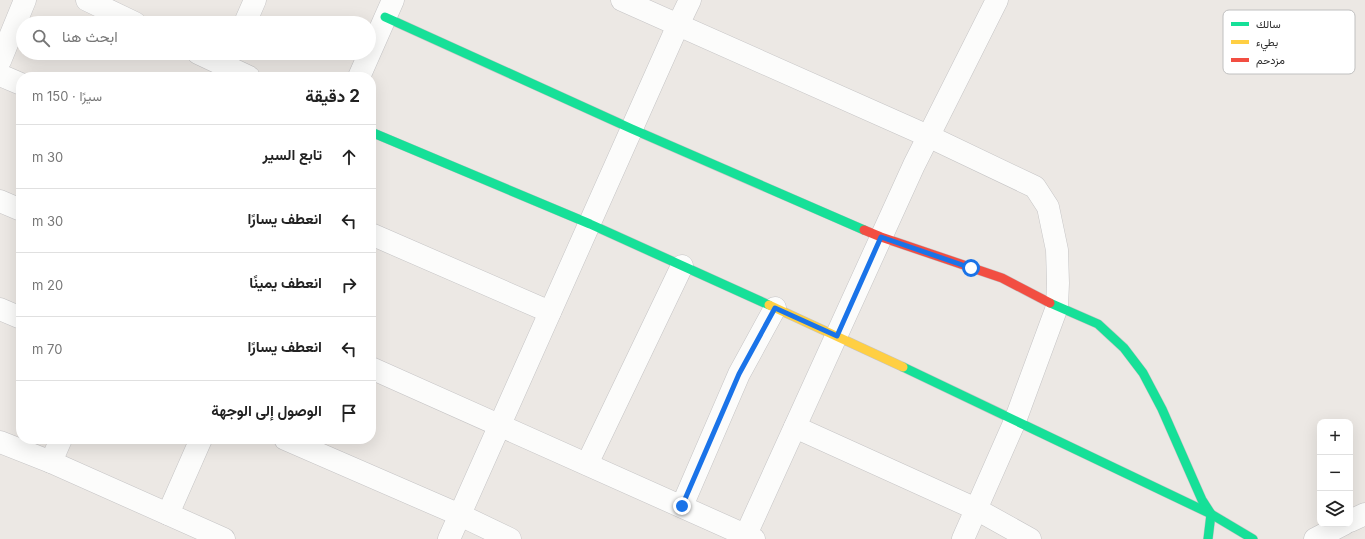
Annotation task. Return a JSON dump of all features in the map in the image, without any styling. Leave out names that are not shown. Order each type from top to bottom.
[{"type":"street","points":[[18,16],[25,0]]},
{"type":"street","points":[[87,0],[120,16]]},
{"type":"street","points":[[248,16],[255,0]]},
{"type":"street","points":[[622,0],[928,136],[1035,187],[1048,208],[1057,250],[1057,307],[1015,421],[964,539]]},
{"type":"street","points":[[449,539],[690,0]]},
{"type":"street","points":[[376,370],[682,506],[748,538],[795,427],[881,237],[928,136],[997,0]]},
{"type":"street","points":[[376,38],[389,9],[632,129],[881,237],[1002,278],[1057,307],[1098,324],[1124,348],[1143,373],[1162,409],[1202,500],[1211,514],[1208,539]]},
{"type":"street","points":[[0,61],[16,22]]},
{"type":"street","points":[[213,60],[239,72]]},
{"type":"street","points":[[361,72],[366,60]]},
{"type":"street","points":[[0,74],[16,82]]},
{"type":"street","points":[[376,134],[590,224],[837,336],[1211,514],[1253,539]]},
{"type":"street","points":[[0,201],[16,208]]},
{"type":"street","points":[[376,236],[550,312]]},
{"type":"street","points":[[587,464],[682,266]]},
{"type":"street","points":[[682,506],[739,374],[775,308]]},
{"type":"street","points":[[0,310],[16,316]]},
{"type":"street","points":[[795,427],[976,509],[1030,539]]},
{"type":"street","points":[[0,442],[51,462],[224,539]]},
{"type":"street","points":[[51,462],[59,444]]},
{"type":"street","points":[[168,514],[199,444]]},
{"type":"street","points":[[296,444],[510,539]]},
{"type":"street","points":[[1353,520],[1365,514]]},
{"type":"street","points":[[1315,539],[1338,527]]},
{"type":"traffic: fast","points":[[385,17],[632,129],[864,230]]},
{"type":"traffic: fast","points":[[376,134],[590,224],[769,305]]},
{"type":"traffic: fast","points":[[1050,303],[1098,324],[1124,348],[1143,373],[1162,409],[1202,500],[1211,514],[1208,539]]},
{"type":"traffic: fast","points":[[903,367],[1211,514],[1253,539]]},
{"type":"traffic: slow","points":[[769,305],[903,367]]},
{"type":"traffic: jam","points":[[864,230],[1002,278],[1050,303]]},
{"type":"route","points":[[682,506],[739,374],[775,308],[837,336],[881,237],[971,268]]}]
